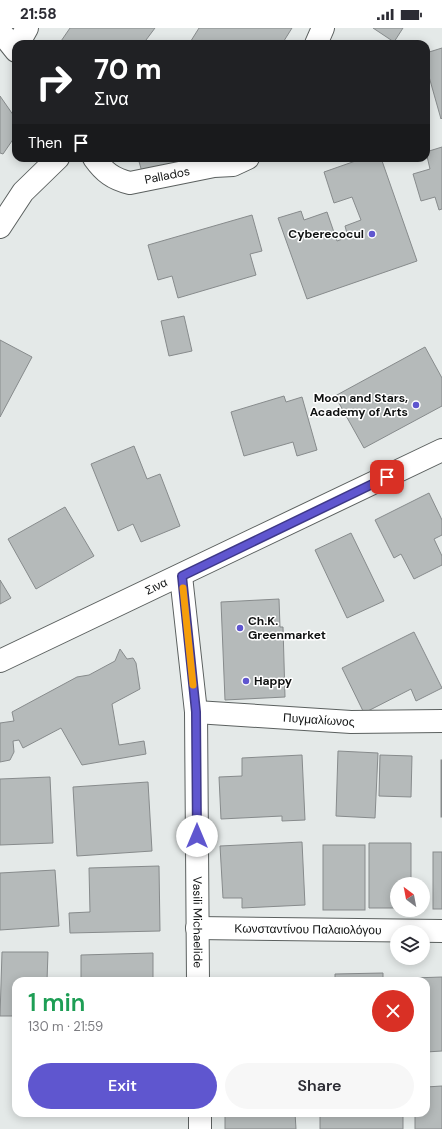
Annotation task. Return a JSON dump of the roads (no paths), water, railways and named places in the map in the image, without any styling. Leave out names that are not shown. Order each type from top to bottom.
[{"type":"street","points":[[20,40],[27,28]]},
{"type":"street","points":[[318,40],[324,28]]},
{"type":"street","points":[[0,31],[12,44]]},
{"type":"street","points":[[0,227],[23,192],[54,162]]},
{"type":"street","name":"Pallados","points":[[97,162],[106,173],[117,180],[130,183],[238,162]]},
{"type":"street","name":"Σινα","points":[[0,661],[182,576],[442,450]]},
{"type":"street","name":"Vasili Michaelide","points":[[182,576],[196,712],[198,977]]},
{"type":"street","name":"Πυγμαλίωνος","points":[[196,712],[352,722],[442,722]]},
{"type":"street","name":"Κωνσταντίνου Παλαιολόγου","points":[[197,928],[442,931]]},
{"type":"street","points":[[200,1117],[200,1129]]},
{"type":"place","name":"Cyberecocul","points":[[372,234]]},
{"type":"place","name":"Moon and Stars, Academy of Arts","points":[[416,405]]},
{"type":"place","name":"Ch.K. Greenmarket","points":[[240,628]]},
{"type":"place","name":"Happy","points":[[246,681]]}]
